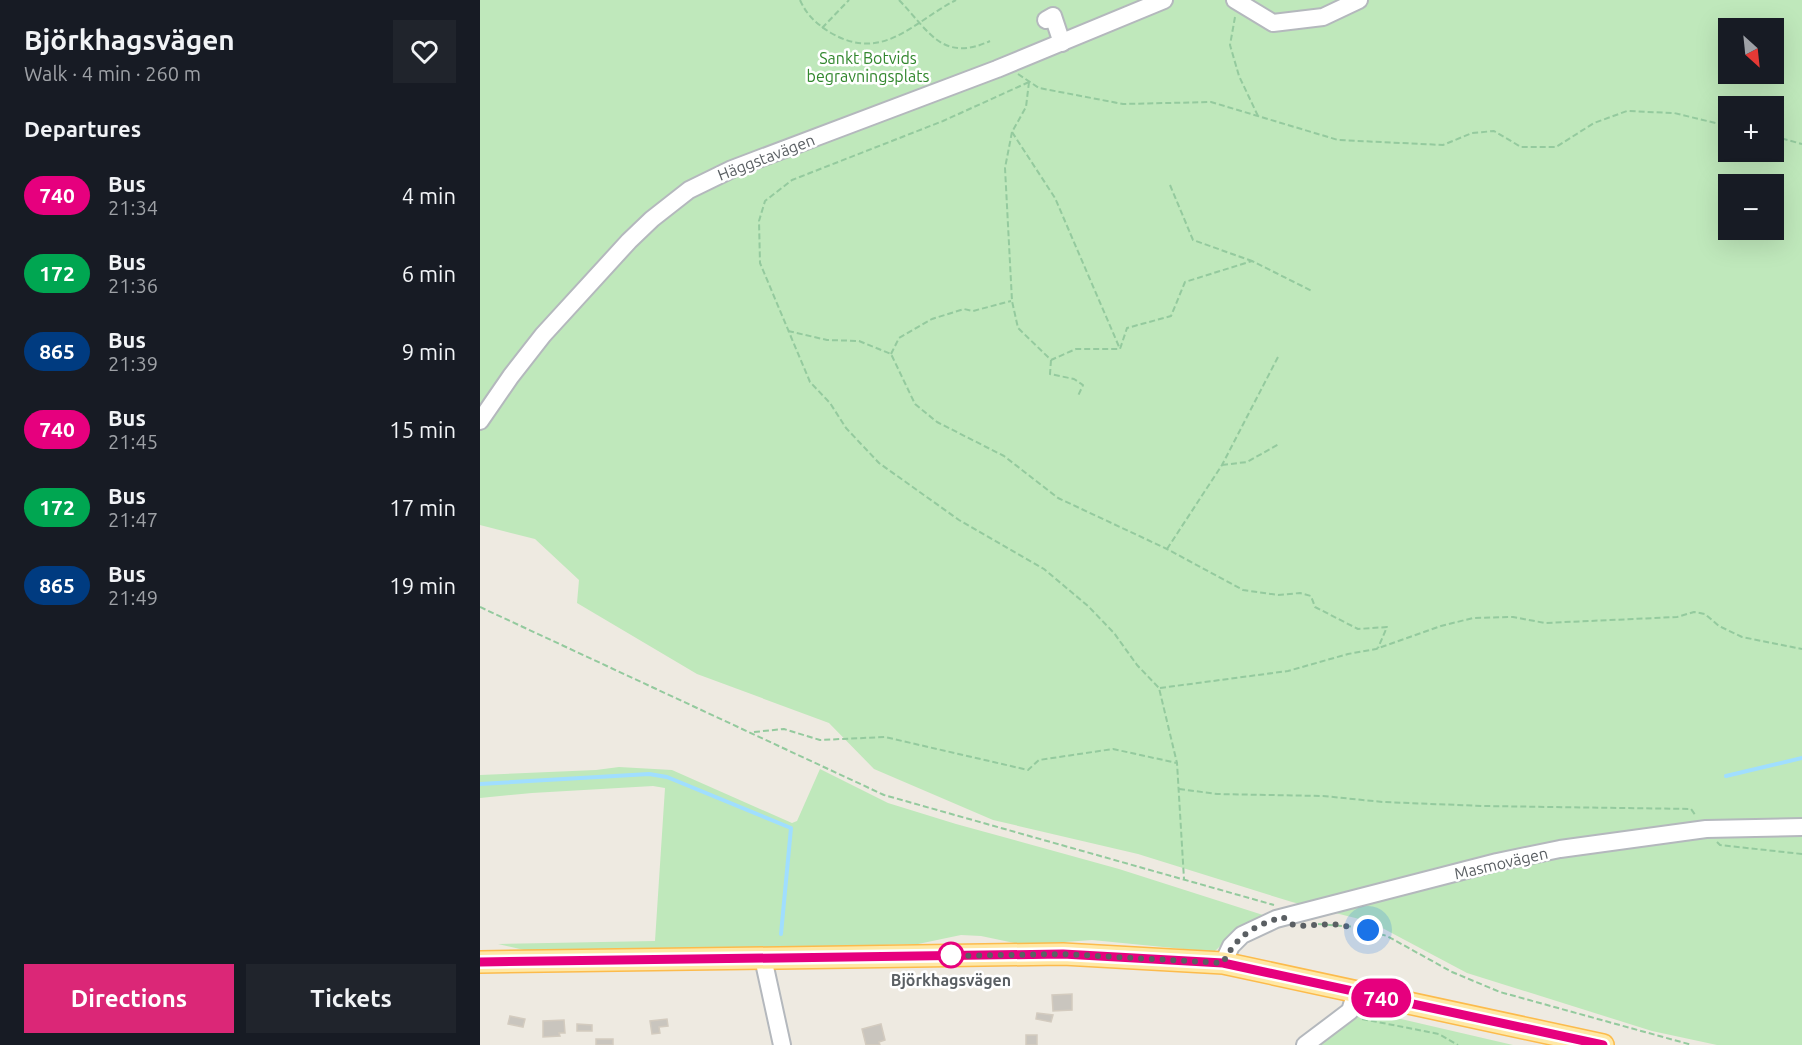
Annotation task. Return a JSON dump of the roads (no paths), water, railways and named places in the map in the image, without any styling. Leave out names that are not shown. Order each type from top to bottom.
[{"type":"main road","points":[[480,962],[1063,954],[1223,963],[1353,1002],[1603,1045]]},
{"type":"street","name":"Häggstavägen","points":[[480,421],[510,376],[543,335],[629,241],[652,219],[689,190],[732,169],[997,69],[1062,43],[1139,7],[1164,0]]},
{"type":"street","points":[[1236,1],[1273,23],[1323,17],[1359,0]]},
{"type":"street","points":[[1046,20],[1053,16],[1062,43]]},
{"type":"street","name":"Masmovägen","points":[[1223,963],[1231,946],[1246,932],[1283,917],[1497,862],[1560,849],[1706,830],[1802,827]]},
{"type":"street","points":[[763,958],[782,1045]]},
{"type":"street","points":[[1305,1045],[1353,1002]]},
{"type":"waterway","points":[[1726,776],[1802,758]]},
{"type":"waterway","points":[[480,784],[649,774],[667,777],[791,828],[781,934]]},
{"type":"place","name":"Björkhagsvägen","points":[[951,955]]},
{"type":"park label","name":"Sankt Botvids begravningsplats","points":[[868,67]]}]
